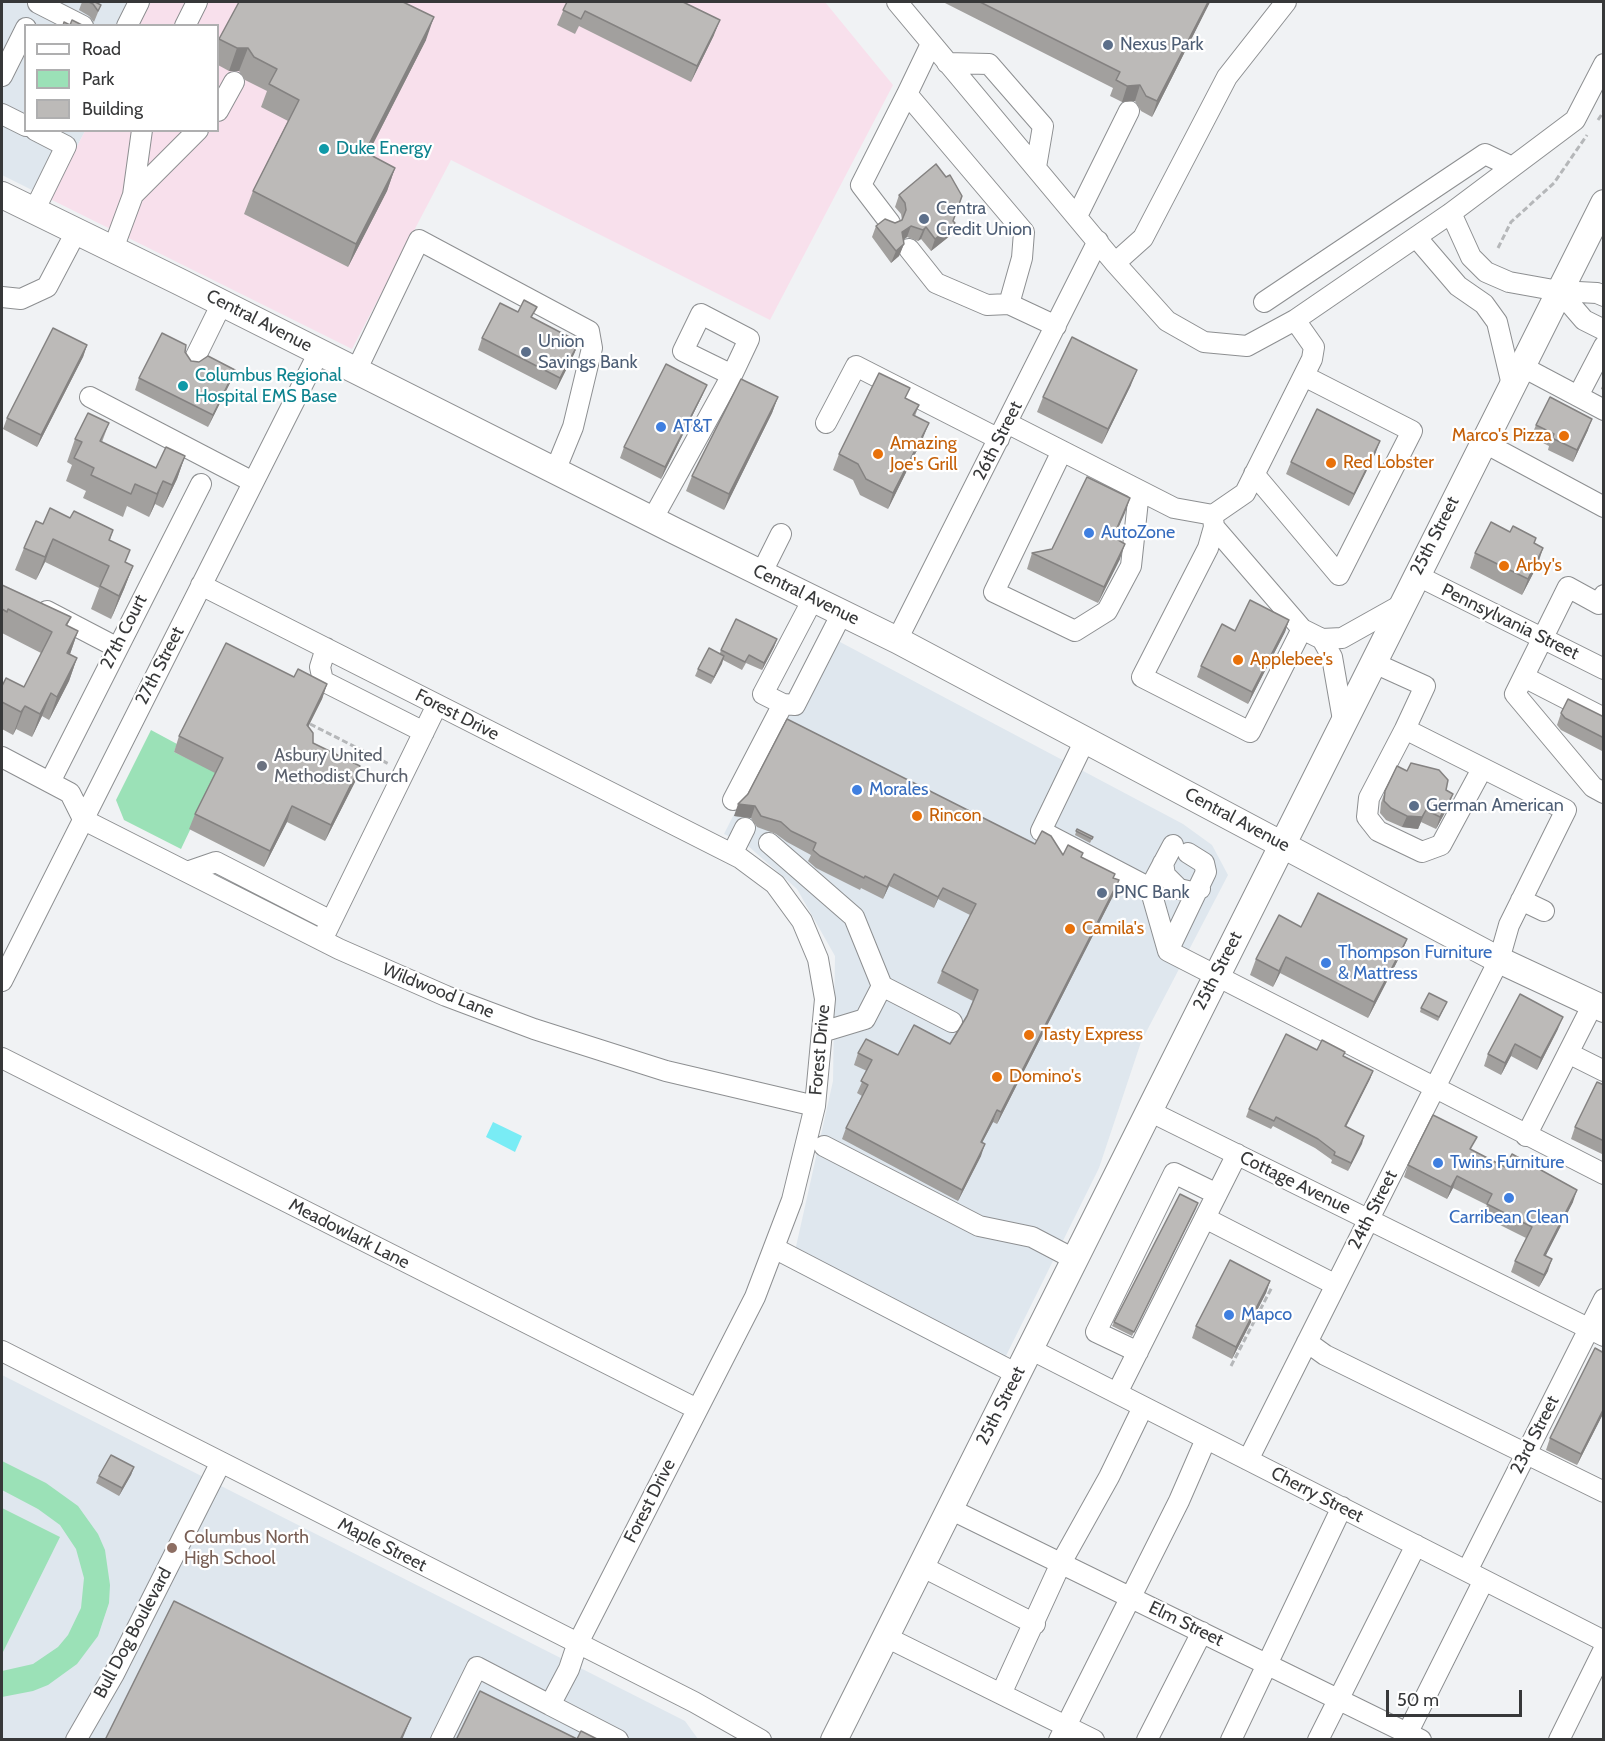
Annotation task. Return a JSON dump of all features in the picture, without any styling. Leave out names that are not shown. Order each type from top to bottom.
[{"type":"main road","name":"Central Avenue","points":[[2,195],[897,640],[1499,960],[1598,1006]]},
{"type":"main road","name":"25th Street","points":[[834,1740],[1147,1110],[1559,291],[1595,239],[1604,203]]},
{"type":"street","points":[[28,24],[39,2],[79,24]]},
{"type":"street","points":[[128,24],[139,2]]},
{"type":"street","points":[[186,24],[197,2]]},
{"type":"street","points":[[897,2],[1115,263],[1167,321],[1204,342],[1247,346],[1294,320],[1451,213],[1575,120],[1604,64]]},
{"type":"street","points":[[1115,263],[1143,238],[1227,77],[1285,2]]},
{"type":"street","points":[[2,76],[24,31]]},
{"type":"street","points":[[890,223],[861,185],[931,44]]},
{"type":"street","points":[[947,63],[988,64],[1043,126],[1036,167]]},
{"type":"street","points":[[219,109],[234,82]]},
{"type":"street","points":[[907,94],[1024,232],[1022,258],[1009,304]]},
{"type":"street","points":[[1077,216],[1129,111]]},
{"type":"street","points":[[2,114],[24,125]]},
{"type":"street","points":[[34,211],[70,138],[44,132]]},
{"type":"street","points":[[113,249],[133,195],[142,132]]},
{"type":"street","points":[[133,195],[196,132]]},
{"type":"street","points":[[1264,302],[1485,154],[1512,167]]},
{"type":"street","points":[[1451,213],[1471,258],[1486,272],[1509,282],[1559,291],[1598,293],[1604,296]]},
{"type":"street","points":[[2,297],[21,299],[47,287],[76,232]]},
{"type":"street","points":[[1416,237],[1458,286],[1484,304],[1497,322],[1517,375],[1578,396],[1604,410]]},
{"type":"street","points":[[356,371],[419,240],[589,331],[592,348],[576,416],[555,471]]},
{"type":"street","name":"26th Street","points":[[897,640],[1098,241]]},
{"type":"street","points":[[909,249],[936,283],[987,305],[1009,304],[1056,326]]},
{"type":"street","points":[[1559,291],[1584,320],[1604,330]]},
{"type":"street","points":[[192,362],[222,303]]},
{"type":"street","points":[[1294,320],[1314,347],[1304,376],[1245,493],[1214,521],[1208,548],[1142,676],[1250,732],[1302,629]]},
{"type":"street","points":[[1578,396],[1604,346]]},
{"type":"street","name":"27th Street","points":[[2,981],[319,352]]},
{"type":"street","points":[[826,423],[856,366],[1003,431],[1062,451],[1174,508],[1214,521],[1302,629],[1322,639],[1342,638],[1401,605]]},
{"type":"street","points":[[652,520],[732,375]]},
{"type":"street","points":[[1254,474],[1339,575],[1412,431],[1304,376]]},
{"type":"street","points":[[90,397],[253,482]]},
{"type":"street","points":[[1483,442],[1604,507]]},
{"type":"street","points":[[1062,451],[994,592],[1075,631],[1107,611],[1131,566],[1139,491]]},
{"type":"street","name":"27th Court","points":[[50,782],[116,647],[201,484]]},
{"type":"street","points":[[761,574],[781,534]]},
{"type":"street","name":"Pennsylvania Street","points":[[1416,575],[1604,669]]},
{"type":"street","name":"Forest Drive","points":[[201,585],[732,854],[775,884],[802,921],[819,958],[825,999],[815,1106],[792,1200],[754,1297],[577,1645],[569,1669],[550,1705]]},
{"type":"street","points":[[1604,595],[1599,604],[1568,587],[1515,694],[1593,787],[1604,793]]},
{"type":"street","points":[[813,599],[763,694],[783,704],[795,705],[842,613]]},
{"type":"street","points":[[27,600],[116,647]]},
{"type":"street","points":[[1322,639],[1332,657],[1343,720]]},
{"type":"street","points":[[326,648],[320,668],[323,681],[424,732]]},
{"type":"street","points":[[1372,662],[1425,686],[1369,798],[1367,817],[1378,831],[1422,852],[1440,844],[1482,769],[1405,729]]},
{"type":"street","points":[[1524,677],[1604,718]]},
{"type":"street","points":[[733,800],[783,704]]},
{"type":"street","points":[[322,940],[437,705]]},
{"type":"street","points":[[1085,740],[1041,831],[1150,888]]},
{"type":"street","points":[[2,757],[70,793],[83,819]]},
{"type":"street","name":"24th Street","points":[[1248,1460],[1499,960],[1509,925],[1566,810],[1482,769]]},
{"type":"street","name":"Wildwood Lane","points":[[83,819],[322,940],[446,996],[534,1029],[666,1071],[815,1106]]},
{"type":"street","points":[[732,854],[745,828]]},
{"type":"street","points":[[769,843],[854,917],[882,986],[952,1022]]},
{"type":"street","points":[[1168,951],[1200,889],[1206,872],[1204,862],[1180,849],[1164,863],[1150,888],[1168,951],[1435,1086],[1526,1137],[1604,1174]]},
{"type":"street","points":[[187,872],[216,862],[331,921]]},
{"type":"street","points":[[1164,863],[1165,875],[1179,889],[1192,892],[1200,889]]},
{"type":"street","points":[[1521,900],[1544,911]]},
{"type":"street","points":[[822,1032],[865,1019],[882,986]]},
{"type":"street","points":[[1526,1137],[1568,1053],[1598,1006]]},
{"type":"street","points":[[1568,1053],[1604,1071]]},
{"type":"street","name":"Meadowlark Lane","points":[[2,1058],[697,1409]]},
{"type":"street","name":"Cottage Avenue","points":[[1147,1110],[1596,1332]]},
{"type":"street","points":[[824,1146],[979,1226],[1032,1237],[1074,1259]]},
{"type":"street","points":[[1117,1394],[1238,1154]]},
{"type":"street","points":[[1138,1352],[1096,1332],[1174,1173],[1217,1194]]},
{"type":"street","points":[[1205,1218],[1336,1285]]},
{"type":"street","points":[[774,1248],[1017,1374]]},
{"type":"street","name":"23rd Street","points":[[1411,1737],[1526,1453],[1596,1332],[1604,1299]]},
{"type":"street","points":[[1307,1342],[1325,1355],[1604,1492]]},
{"type":"street","name":"Cherry Street","points":[[1030,1349],[1604,1641]]},
{"type":"street","name":"Maple Street","points":[[2,1352],[577,1645],[694,1702],[761,1740]]},
{"type":"street","points":[[1001,1694],[1061,1563],[1109,1477],[1143,1407]]},
{"type":"street","points":[[1063,1733],[1179,1502],[1206,1439]]},
{"type":"street","name":"Bull Dog Boulevard","points":[[76,1740],[114,1674],[221,1462]]},
{"type":"street","points":[[1231,1740],[1269,1665],[1342,1508]]},
{"type":"street","name":"Elm Street","points":[[950,1509],[1339,1699],[1411,1737]]},
{"type":"street","points":[[1318,1740],[1416,1545]]},
{"type":"street","points":[[921,1566],[1035,1624]]},
{"type":"street","points":[[1147,1740],[1202,1632]]},
{"type":"street","points":[[885,1637],[1001,1694],[1063,1733],[1094,1740]]},
{"type":"street","points":[[1559,1740],[1604,1649]]},
{"type":"street","points":[[441,1740],[477,1667],[618,1740]]},
{"type":"path","points":[[1498,248],[1511,222],[1554,183],[1604,111]]},
{"type":"path","points":[[310,724],[391,765]]},
{"type":"path","points":[[1231,1366],[1272,1287]]},
{"type":"shaded area","points":[[2,2],[152,2],[141,24],[24,24],[24,132],[84,132],[50,199],[2,175]]},
{"type":"shaded area","name":"Duke Energy","points":[[151,2],[825,2],[893,85],[770,320],[451,160],[352,349],[50,199],[84,132],[219,132],[219,24],[140,24]]},
{"type":"shaded area","points":[[825,634],[1183,824],[1212,845],[1228,875],[1141,1042],[1099,1168],[996,1376],[791,1269],[833,1081],[835,956],[797,889],[747,845],[724,834]]},
{"type":"shaded area","name":"Columbus North High School","points":[[2,1375],[685,1721],[698,1739],[2,1739]]},
{"type":"green space","points":[[151,730],[177,744],[174,752],[217,773],[181,849],[124,820],[116,800]]},
{"type":"green space","points":[[2,1461],[46,1483],[78,1506],[98,1534],[105,1550],[110,1585],[109,1603],[98,1636],[77,1664],[48,1685],[33,1691],[2,1697],[2,1671],[33,1664],[58,1647],[68,1635],[81,1608],[84,1578],[76,1549],[60,1525],[38,1509],[2,1490]]},
{"type":"green space","points":[[2,1508],[60,1537],[2,1654]]},
{"type":"water","points":[[493,1122],[522,1136],[515,1152],[486,1137]]},
{"type":"building","points":[[89,2],[101,5],[98,11],[93,4]]},
{"type":"building","name":"Duke Energy","points":[[239,2],[403,2],[434,17],[365,152],[395,168],[356,244],[253,191],[299,100],[269,84],[277,69],[254,57],[248,48],[237,48],[219,39]]},
{"type":"building","points":[[567,2],[683,2],[720,20],[697,66],[585,11],[581,19],[563,10]]},
{"type":"building","name":"Nexus Park","points":[[980,2],[1208,2],[1157,101],[1146,96],[1140,85],[1127,86],[1116,80],[1120,72]]},
{"type":"building","name":"Centra Credit Union","points":[[936,164],[946,177],[950,175],[962,196],[953,221],[955,223],[935,239],[926,227],[923,230],[911,226],[902,232],[904,244],[896,251],[876,226],[885,219],[895,223],[902,220],[906,210],[905,203],[899,195]]},
{"type":"building","name":"Union Savings Bank","points":[[524,300],[537,307],[531,317],[579,342],[560,378],[482,338],[500,303],[518,312]]},
{"type":"building","points":[[53,328],[87,345],[41,435],[7,418]]},
{"type":"building","name":"Columbus Regional Hospital EMS Base","points":[[162,333],[186,345],[185,352],[191,361],[199,362],[208,356],[235,370],[213,415],[139,378]]},
{"type":"building","points":[[1072,337],[1137,370],[1108,429],[1043,397]]},
{"type":"building","name":"AT&T","points":[[666,364],[707,385],[665,467],[624,447]]},
{"type":"building","name":"Amazing Joe's Grill","points":[[879,373],[910,388],[905,398],[919,405],[913,415],[929,423],[893,493],[866,479],[858,464],[839,454]]},
{"type":"building","points":[[741,379],[778,397],[729,494],[692,476]]},
{"type":"building","points":[[1550,397],[1592,419],[1577,450],[1552,438],[1554,434],[1536,425]]},
{"type":"building","name":"Red Lobster","points":[[1317,409],[1380,441],[1354,494],[1291,462]]},
{"type":"building","points":[[88,413],[109,423],[100,441],[156,468],[166,447],[185,456],[172,485],[163,481],[157,494],[135,484],[131,494],[91,475],[94,468],[74,458],[82,442],[75,439]]},
{"type":"building","name":"AutoZone","points":[[1087,477],[1130,498],[1113,537],[1125,544],[1104,587],[1032,553],[1052,549]]},
{"type":"building","points":[[50,508],[70,518],[74,511],[113,530],[109,540],[130,550],[125,562],[133,566],[119,596],[100,586],[109,566],[53,539],[45,557],[24,548],[36,521],[43,524]]},
{"type":"building","points":[[1491,522],[1510,532],[1513,526],[1536,538],[1534,543],[1543,548],[1528,579],[1475,553]]},
{"type":"building","points":[[2,585],[71,617],[66,625],[78,631],[67,653],[77,658],[57,697],[51,693],[40,714],[25,706],[21,712],[2,702],[2,686],[6,678],[24,687],[52,632],[8,609],[7,612],[2,609]]},
{"type":"building","name":"Applebee's","points":[[1250,600],[1289,620],[1252,692],[1201,666],[1222,624],[1235,631]]},
{"type":"building","points":[[736,619],[777,639],[764,663],[749,655],[745,662],[721,650]]},
{"type":"building","name":"Asbury United Methodist Church","points":[[226,643],[294,677],[298,669],[327,684],[307,725],[313,733],[313,743],[360,766],[331,825],[292,806],[270,851],[195,814],[223,758],[179,736]]},
{"type":"building","points":[[709,648],[724,656],[714,677],[698,669]]},
{"type":"building","points":[[1568,699],[1604,717],[1604,738],[1565,718],[1561,713]]},
{"type":"building","points":[[787,719],[1035,844],[1042,831],[1051,836],[1063,855],[1068,845],[1083,853],[1081,857],[1115,874],[1113,878],[1119,880],[1001,1112],[997,1110],[981,1142],[985,1144],[962,1190],[846,1128],[868,1085],[861,1081],[872,1060],[858,1053],[866,1039],[898,1055],[914,1025],[950,1044],[967,1016],[978,990],[942,971],[976,904],[943,888],[938,897],[894,874],[887,887],[865,876],[864,878],[820,856],[813,850],[816,843],[791,831],[781,822],[761,816],[755,806],[738,804],[748,794]]},
{"type":"building","points":[[1411,763],[1439,770],[1448,780],[1446,790],[1453,794],[1440,817],[1426,810],[1422,817],[1407,816],[1391,808],[1384,801],[1385,791],[1397,766],[1407,771]]},
{"type":"building","points":[[1077,829],[1093,837],[1092,839],[1076,831]]},
{"type":"building","name":"Thompson Furniture & Mattress","points":[[1318,893],[1407,939],[1374,1002],[1286,957],[1279,971],[1256,959],[1279,915],[1301,927]]},
{"type":"building","points":[[1429,993],[1447,1002],[1439,1017],[1421,1008]]},
{"type":"building","points":[[1520,994],[1563,1017],[1541,1058],[1515,1044],[1505,1063],[1488,1054]]},
{"type":"building","points":[[1286,1034],[1317,1050],[1322,1040],[1345,1052],[1343,1056],[1373,1071],[1345,1126],[1364,1136],[1351,1163],[1334,1155],[1335,1152],[1318,1139],[1276,1117],[1274,1121],[1249,1109]]},
{"type":"building","points":[[1597,1082],[1604,1085],[1604,1141],[1575,1127]]},
{"type":"building","points":[[1433,1115],[1477,1137],[1470,1149],[1505,1167],[1512,1154],[1577,1190],[1544,1255],[1552,1259],[1544,1275],[1515,1261],[1532,1227],[1487,1204],[1492,1194],[1457,1176],[1451,1187],[1408,1165]]},
{"type":"building","points":[[1180,1194],[1198,1203],[1134,1332],[1114,1322]]},
{"type":"building","name":"Mapco","points":[[1230,1260],[1270,1281],[1236,1347],[1196,1326]]},
{"type":"building","points":[[1595,1348],[1604,1353],[1604,1408],[1581,1454],[1550,1438]]},
{"type":"building","points":[[111,1455],[134,1467],[122,1488],[99,1476]]},
{"type":"building","name":"Columbus North High School","points":[[174,1601],[411,1718],[400,1740],[105,1740]]},
{"type":"building","points":[[480,1691],[577,1739],[581,1731],[599,1740],[456,1740]]},
{"type":"place","name":"Nexus Park","points":[[1108,45]]},
{"type":"place","name":"Duke Energy","points":[[324,149]]},
{"type":"place","name":"Centra Credit Union","points":[[924,219]]},
{"type":"place","name":"Union Savings Bank","points":[[526,352]]},
{"type":"place","name":"Columbus Regional Hospital EMS Base","points":[[183,386]]},
{"type":"place","name":"AT&T","points":[[661,427]]},
{"type":"place","name":"Marco's Pizza","points":[[1564,436]]},
{"type":"place","name":"Amazing Joe's Grill","points":[[878,454]]},
{"type":"place","name":"Red Lobster","points":[[1331,463]]},
{"type":"place","name":"AutoZone","points":[[1089,533]]},
{"type":"place","name":"Arby's","points":[[1504,566]]},
{"type":"place","name":"Applebee's","points":[[1238,660]]},
{"type":"place","name":"Asbury United Methodist Church","points":[[262,766]]},
{"type":"place","name":"Morales","points":[[857,790]]},
{"type":"place","name":"German American","points":[[1414,806]]},
{"type":"place","name":"Rincon","points":[[917,816]]},
{"type":"place","name":"PNC Bank","points":[[1102,893]]},
{"type":"place","name":"Camila's","points":[[1070,929]]},
{"type":"place","name":"Thompson Furniture & Mattress","points":[[1326,963]]},
{"type":"place","name":"Tasty Express","points":[[1029,1035]]},
{"type":"place","name":"Domino's","points":[[997,1077]]},
{"type":"place","name":"Twins Furniture","points":[[1438,1163]]},
{"type":"place","name":"Carribean Clean","points":[[1509,1198]]},
{"type":"place","name":"Mapco","points":[[1229,1315]]},
{"type":"place","name":"Columbus North High School","points":[[172,1548]]}]
